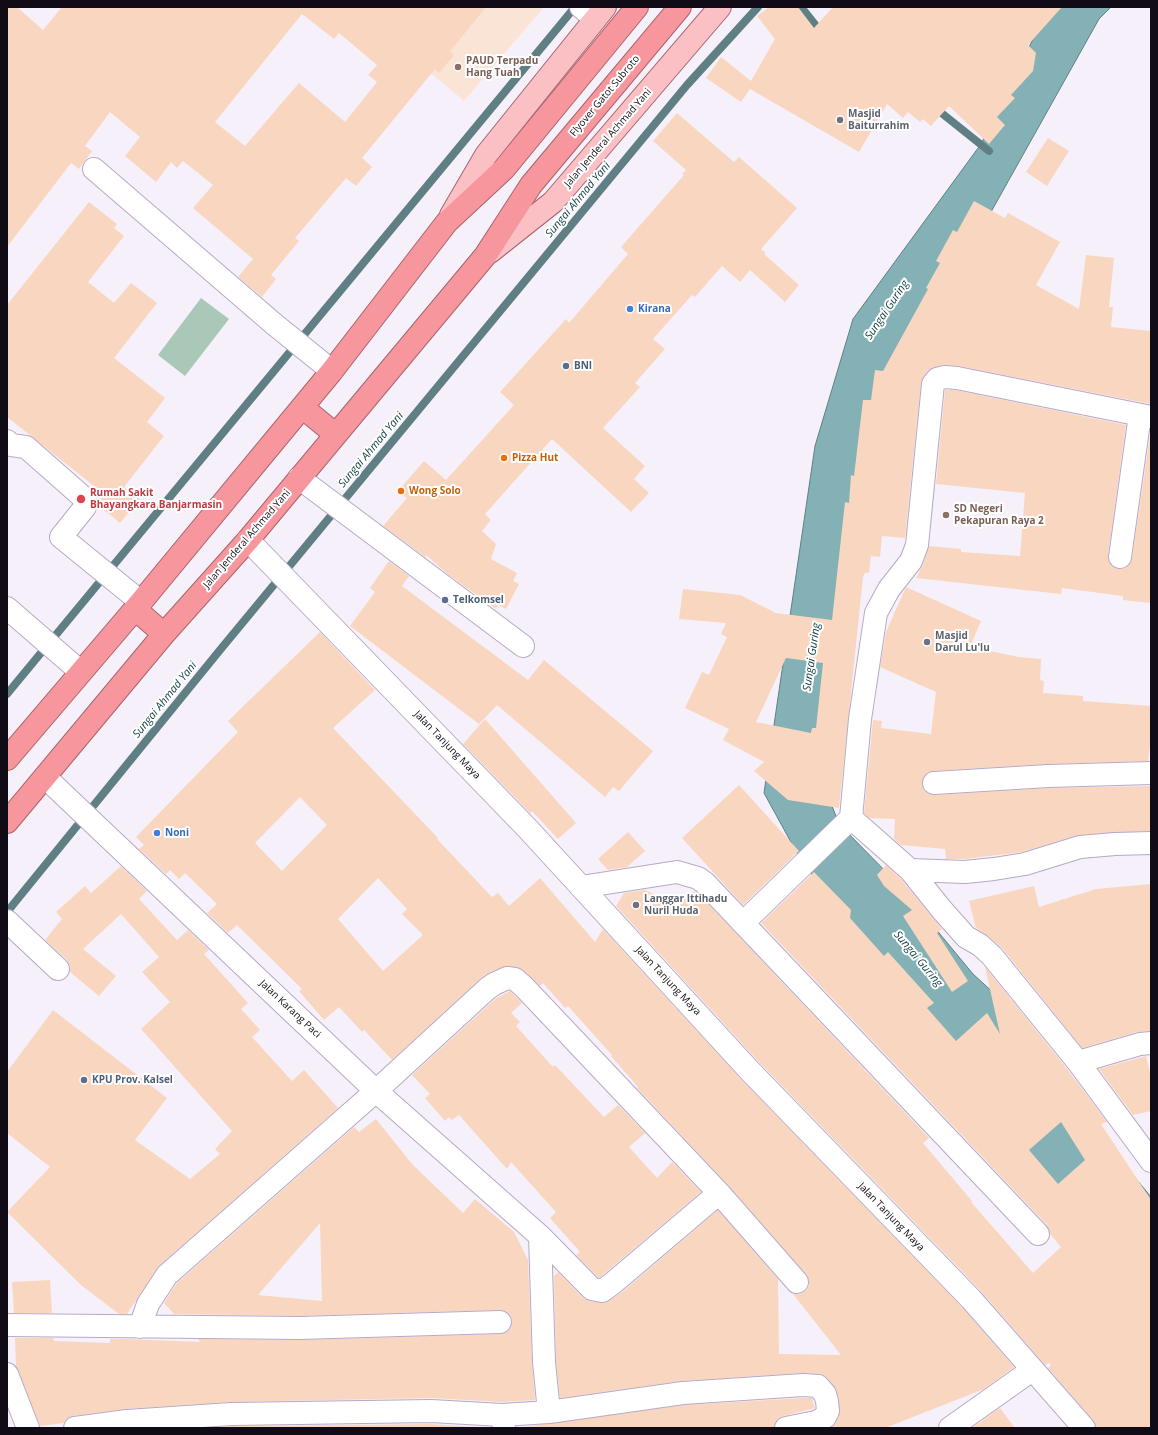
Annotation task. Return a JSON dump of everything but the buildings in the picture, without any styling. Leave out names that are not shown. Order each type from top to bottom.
[{"type":"highway","points":[[8,757],[138,605],[332,371],[447,222],[504,169],[637,7]]},
{"type":"highway","name":"Flyover Gatot Subroto","points":[[531,185],[680,7]]},
{"type":"highway","name":"Jalan Jenderal Achmad Yani","points":[[7,822],[164,634],[248,540],[485,256],[531,185]]},
{"type":"highway","points":[[302,407],[335,434]]},
{"type":"highway","points":[[138,605],[164,634]]},
{"type":"main road","name":"Jalan Jenderal Achmad Yani","points":[[485,256],[553,202],[720,7]]},
{"type":"main road","points":[[447,222],[486,155],[592,11]]},
{"type":"street","points":[[94,168],[274,324],[332,371]]},
{"type":"street","points":[[743,923],[846,823],[876,613],[889,589],[911,560],[917,545],[933,384],[937,379],[945,377],[957,378],[1145,416],[1120,557]]},
{"type":"street","points":[[7,441],[11,444],[26,447],[84,499],[85,507],[61,537],[138,605]]},
{"type":"street","points":[[299,478],[523,646]]},
{"type":"street","name":"Jalan Tanjung Maya","points":[[248,540],[581,887],[750,1071],[971,1299],[1084,1428]]},
{"type":"street","points":[[7,608],[81,672]]},
{"type":"street","points":[[934,782],[1048,776],[1151,773]]},
{"type":"street","name":"Jalan Karang Paci","points":[[45,776],[376,1091],[540,1236],[592,1290],[602,1291],[719,1193]]},
{"type":"street","points":[[846,823],[910,870],[966,937],[980,945],[996,961],[1078,1062],[1151,1161]]},
{"type":"street","points":[[910,870],[965,872],[994,869],[1025,864],[1080,847],[1151,843]]},
{"type":"street","points":[[581,887],[678,872],[698,878],[705,883],[1038,1234]]},
{"type":"street","points":[[7,921],[58,969]]},
{"type":"street","points":[[140,1327],[148,1304],[167,1275],[376,1091],[494,984],[507,978],[515,979],[524,987],[719,1193],[797,1282]]},
{"type":"street","points":[[1078,1062],[1140,1044],[1151,1043]]},
{"type":"street","points":[[540,1236],[544,1362],[549,1412]]},
{"type":"street","points":[[7,1325],[300,1328],[500,1322]]},
{"type":"street","points":[[950,1428],[1032,1370]]},
{"type":"street","points":[[7,1374],[28,1428]]},
{"type":"street","points":[[75,1428],[127,1421],[231,1414],[430,1411],[503,1421],[549,1412],[683,1393],[803,1385],[818,1386],[822,1390],[827,1401],[828,1410],[825,1417],[816,1422],[786,1428]]},
{"type":"shaded area","name":"PAUD Terpadu Hang Tuah","points":[[405,7],[544,7],[464,101],[383,33]]},
{"type":"green space","points":[[201,298],[229,319],[185,376],[158,355]]},
{"type":"water","name":"Sungai Guring","points":[[1046,7],[1111,7],[1099,19],[949,287],[849,605],[822,780],[839,824],[901,887],[973,974],[1018,1015],[1088,1120],[1151,1197],[1151,1294],[970,1095],[798,855],[764,793],[815,446],[853,319],[981,144],[1033,39]]},
{"type":"waterway","name":"Sungai Ahmad Yani","points":[[7,694],[575,7]]},
{"type":"waterway","name":"Sungai Ahmad Yani","points":[[7,912],[220,650],[687,85],[758,7]]},
{"type":"waterway","points":[[801,7],[817,27],[825,31]]},
{"type":"waterway","points":[[934,107],[989,151]]},
{"type":"place","name":"PAUD Terpadu Hang Tuah","points":[[458,67]]},
{"type":"place","name":"Masjid Baiturrahim","points":[[840,120]]},
{"type":"place","name":"Kirana","points":[[630,309]]},
{"type":"place","name":"BNI","points":[[566,366]]},
{"type":"place","name":"Pizza Hut","points":[[504,458]]},
{"type":"place","name":"Wong Solo","points":[[401,491]]},
{"type":"place","name":"Rumah Sakit Bhayangkara Banjarmasin","points":[[81,499]]},
{"type":"place","name":"SD Negeri Pekapuran Raya 2","points":[[946,515]]},
{"type":"place","name":"Telkomsel","points":[[445,600]]},
{"type":"place","name":"Masjid Darul Lu'lu","points":[[927,642]]},
{"type":"place","name":"Noni","points":[[157,833]]},
{"type":"place","name":"Langgar Ittihadu Nuril Huda","points":[[636,905]]},
{"type":"place","name":"KPU Prov. Kalsel","points":[[84,1080]]}]
